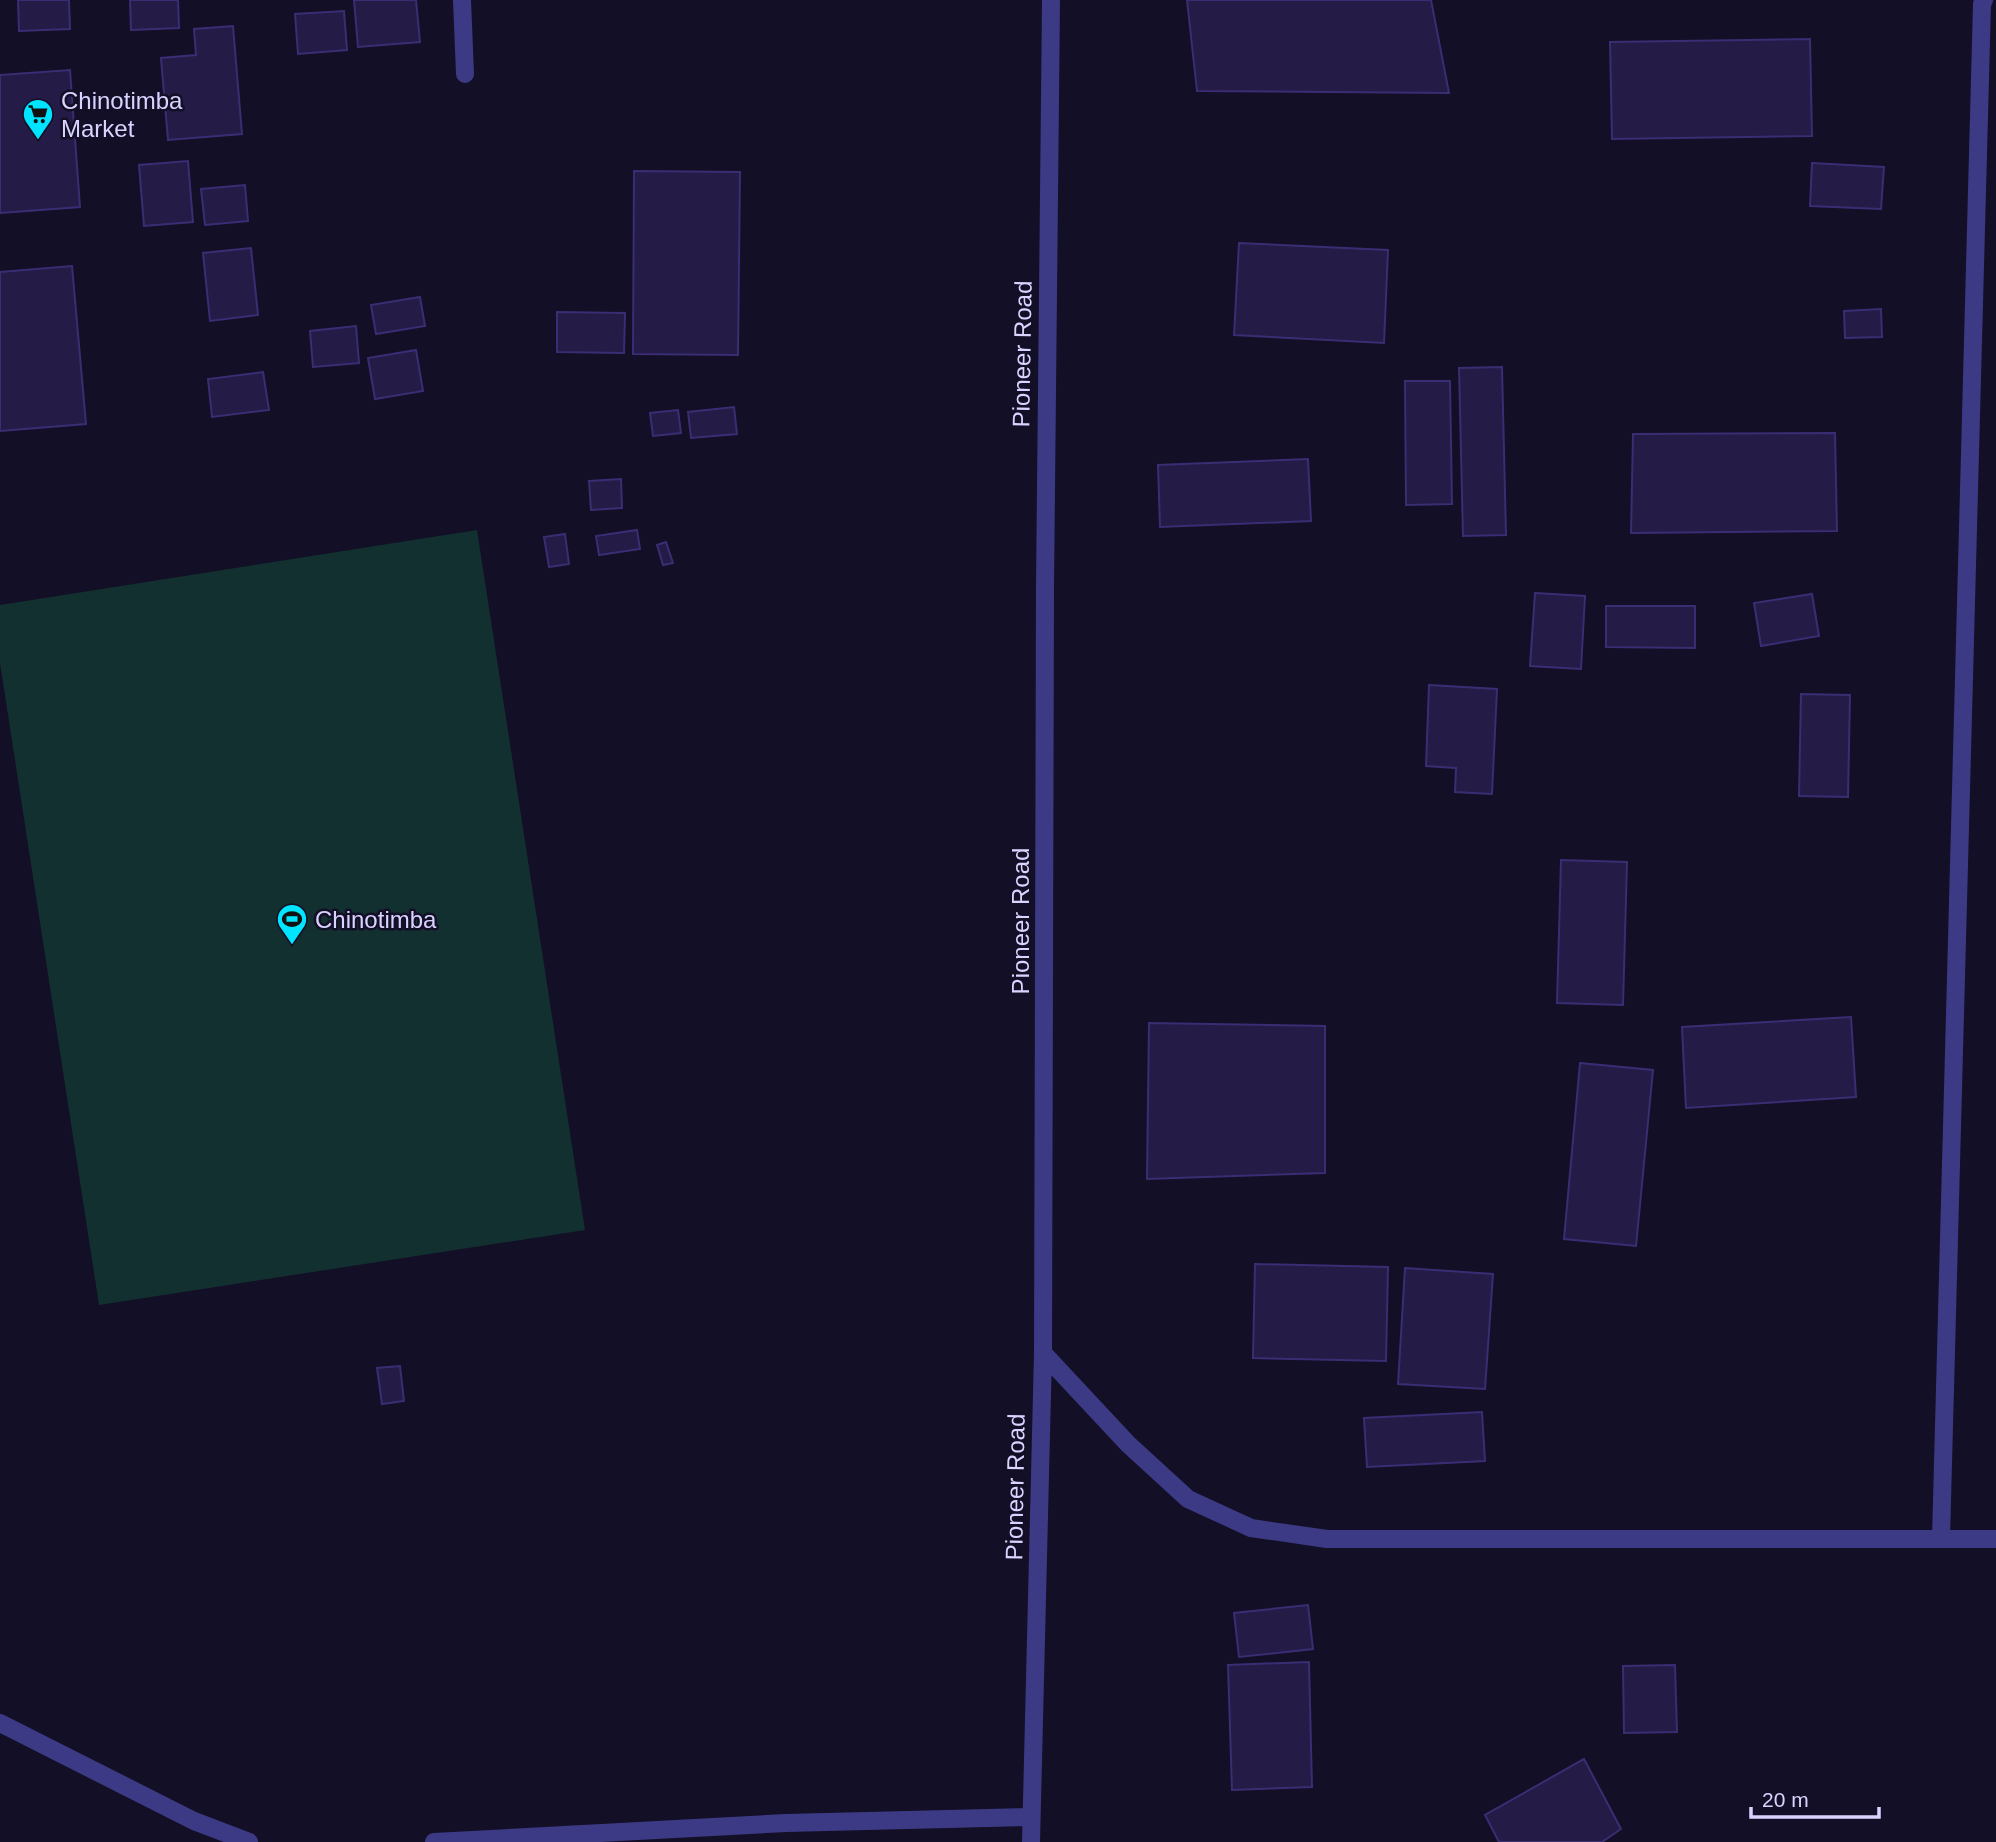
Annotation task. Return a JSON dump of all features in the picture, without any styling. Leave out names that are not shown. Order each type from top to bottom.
[{"type":"street","points":[[461,0],[465,74]]},
{"type":"street","name":"Pioneer Road","points":[[1031,1842],[1043,1353],[1045,574],[1051,0]]},
{"type":"street","points":[[1941,1538],[1984,0]]},
{"type":"street","points":[[1043,1353],[1128,1444],[1188,1499],[1251,1528],[1327,1539],[1996,1539]]},
{"type":"street","points":[[0,1723],[194,1821],[248,1842]]},
{"type":"street","points":[[434,1842],[786,1823],[1031,1817]]},
{"type":"green space","name":"Chinotimba","points":[[477,530],[585,1230],[99,1305],[0,663],[0,605]]},
{"type":"building","points":[[18,0],[69,0],[70,29],[19,31]]},
{"type":"building","points":[[130,0],[178,0],[179,28],[131,30]]},
{"type":"building","points":[[354,0],[416,0],[420,42],[358,47]]},
{"type":"building","points":[[1187,0],[1431,0],[1449,93],[1197,91]]},
{"type":"building","points":[[344,11],[347,50],[298,54],[295,14]]},
{"type":"building","points":[[233,26],[242,134],[168,140],[161,58],[196,55],[194,29]]},
{"type":"building","points":[[1810,39],[1812,136],[1612,139],[1610,42]]},
{"type":"building","name":"Chinotimba Market","points":[[70,70],[80,207],[0,213],[0,75]]},
{"type":"building","points":[[188,161],[193,222],[144,226],[139,165]]},
{"type":"building","points":[[1812,163],[1884,167],[1881,209],[1810,206]]},
{"type":"building","points":[[634,171],[740,172],[738,355],[633,354]]},
{"type":"building","points":[[245,185],[248,221],[205,225],[201,189]]},
{"type":"building","points":[[1239,243],[1388,250],[1384,343],[1234,335]]},
{"type":"building","points":[[251,248],[258,315],[210,321],[203,253]]},
{"type":"building","points":[[72,266],[86,424],[0,431],[0,272]]},
{"type":"building","points":[[420,297],[425,326],[376,334],[371,305]]},
{"type":"building","points":[[1881,309],[1882,337],[1845,338],[1844,311]]},
{"type":"building","points":[[557,312],[625,313],[624,353],[557,352]]},
{"type":"building","points":[[356,326],[359,363],[313,367],[310,331]]},
{"type":"building","points":[[416,350],[423,391],[375,399],[368,358]]},
{"type":"building","points":[[1502,367],[1506,535],[1463,536],[1459,368]]},
{"type":"building","points":[[263,372],[269,410],[212,417],[208,379]]},
{"type":"building","points":[[1405,381],[1450,381],[1452,504],[1406,505]]},
{"type":"building","points":[[734,407],[737,434],[691,438],[688,412]]},
{"type":"building","points":[[678,410],[681,433],[653,436],[650,413]]},
{"type":"building","points":[[1835,433],[1837,531],[1631,533],[1633,434]]},
{"type":"building","points":[[1308,459],[1311,521],[1160,527],[1158,465]]},
{"type":"building","points":[[621,479],[622,508],[591,510],[589,481]]},
{"type":"building","points":[[637,530],[640,549],[599,555],[596,536]]},
{"type":"building","points":[[565,534],[569,564],[549,567],[544,537]]},
{"type":"building","points":[[666,542],[673,563],[663,565],[657,545]]},
{"type":"building","points":[[1535,593],[1585,596],[1581,669],[1530,666]]},
{"type":"building","points":[[1812,594],[1819,636],[1761,646],[1754,603]]},
{"type":"building","points":[[1606,606],[1695,606],[1695,648],[1606,647]]},
{"type":"building","points":[[1429,685],[1497,689],[1492,794],[1455,792],[1456,768],[1426,766]]},
{"type":"building","points":[[1801,694],[1850,695],[1848,797],[1799,796]]},
{"type":"building","points":[[1561,860],[1627,862],[1623,1005],[1557,1003]]},
{"type":"building","points":[[1851,1017],[1856,1097],[1686,1108],[1682,1027]]},
{"type":"building","points":[[1149,1023],[1325,1026],[1325,1173],[1147,1179]]},
{"type":"building","points":[[1580,1063],[1653,1070],[1636,1246],[1564,1239]]},
{"type":"building","points":[[1255,1264],[1388,1267],[1386,1361],[1253,1358]]},
{"type":"building","points":[[1405,1268],[1493,1274],[1485,1389],[1398,1384]]},
{"type":"building","points":[[400,1366],[404,1401],[382,1404],[377,1368]]},
{"type":"building","points":[[1482,1412],[1485,1461],[1367,1467],[1364,1418]]},
{"type":"building","points":[[1308,1605],[1313,1649],[1239,1657],[1234,1613]]},
{"type":"building","points":[[1309,1662],[1312,1787],[1232,1790],[1228,1665]]},
{"type":"building","points":[[1675,1665],[1677,1732],[1624,1733],[1623,1666]]},
{"type":"building","points":[[1584,1759],[1621,1829],[1602,1842],[1499,1842],[1485,1815]]},
{"type":"place","name":"Chinotimba Market","points":[[38,141]]},
{"type":"place","name":"Chinotimba","points":[[292,946]]}]
